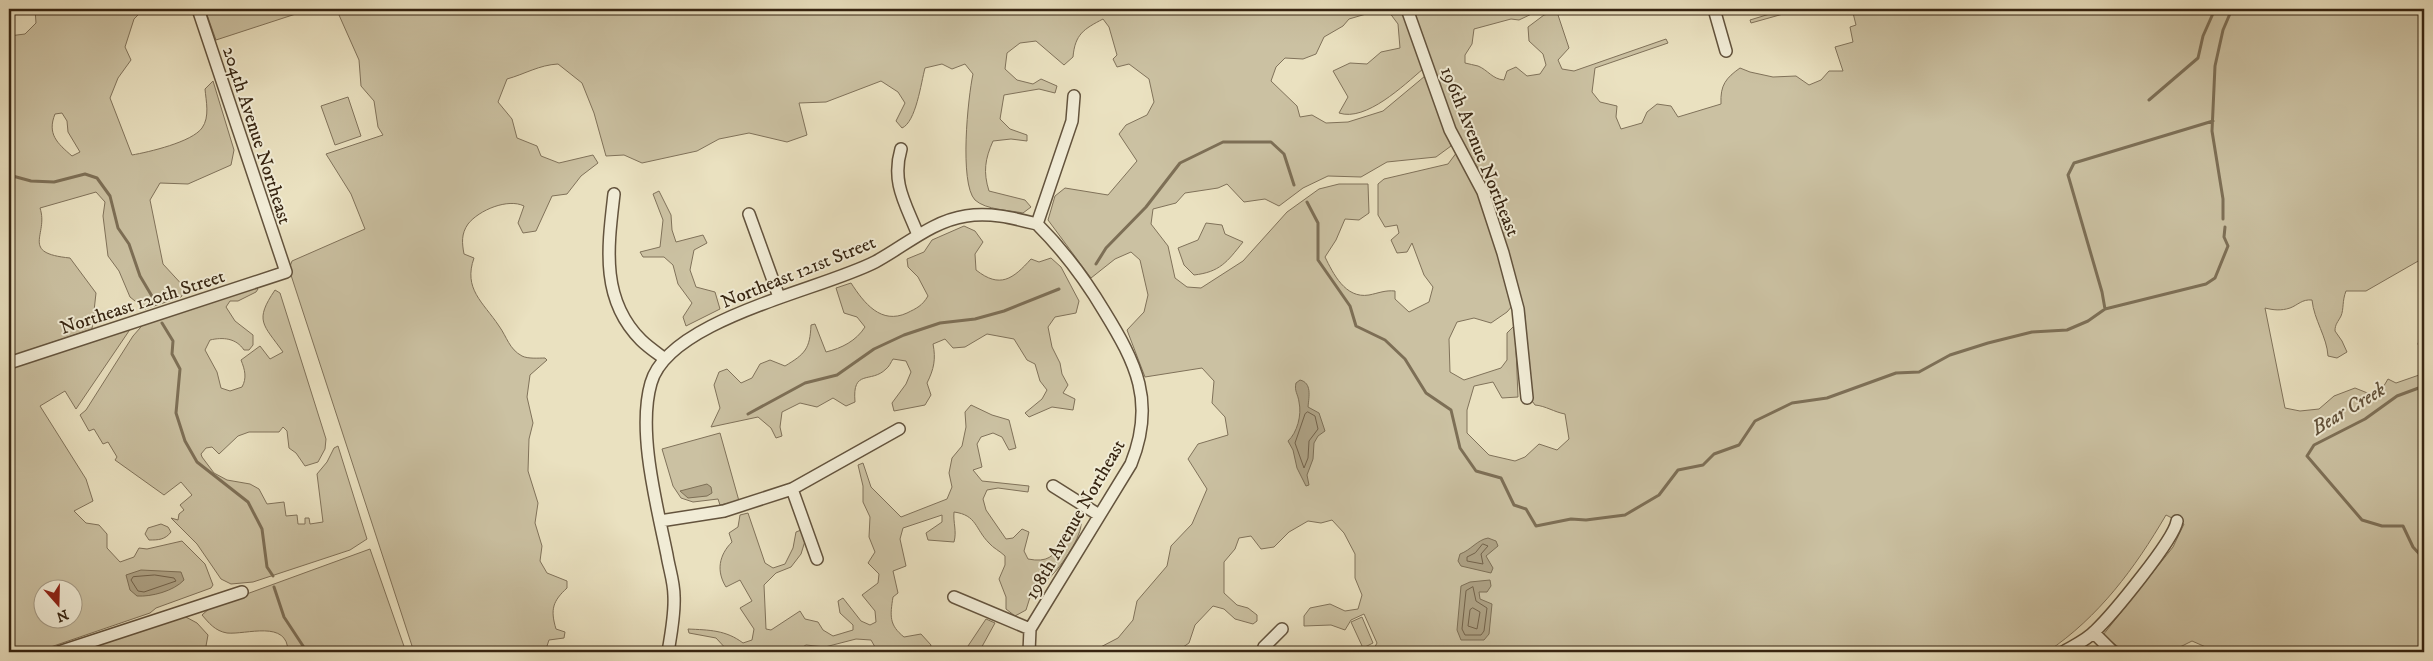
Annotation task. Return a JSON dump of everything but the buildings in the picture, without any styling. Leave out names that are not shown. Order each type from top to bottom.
[{"type":"street","name":"204th Avenue Northeast","points":[[198,9],[286,272]]},
{"type":"street","name":"196th Avenue Northeast","points":[[1407,9],[1450,130],[1483,192],[1503,253],[1518,309],[1527,398]]},
{"type":"street","points":[[1714,9],[1726,51]]},
{"type":"street","points":[[1037,224],[1072,121],[1074,96]]},
{"type":"street","points":[[901,149],[896,166],[899,186],[918,235]]},
{"type":"street","points":[[614,194],[608,239],[608,276],[623,315],[640,339],[665,359]]},
{"type":"street","points":[[749,214],[780,297]]},
{"type":"street","name":"Northeast 121st Street","points":[[668,652],[674,595],[647,440],[646,406],[651,381],[665,359],[696,334],[736,314],[833,280],[875,262],[918,235],[965,216],[989,214],[1037,224]]},
{"type":"street","name":"198th Avenue Northeast","points":[[1028,652],[1030,629],[1098,515],[1131,464],[1139,443],[1142,398],[1137,373],[1129,352],[1099,302],[1063,250],[1037,224]]},
{"type":"street","name":"Northeast 120th Street","points":[[9,363],[286,272]]},
{"type":"street","points":[[660,521],[724,511],[792,489],[899,429]]},
{"type":"street","points":[[1052,486],[1098,515]]},
{"type":"street","points":[[792,489],[817,559]]},
{"type":"street","points":[[2063,652],[2094,633],[2154,560],[2176,529],[2177,521]]},
{"type":"street","points":[[59,652],[87,648],[242,592]]},
{"type":"street","points":[[954,597],[1030,629]]},
{"type":"street","points":[[1262,652],[1282,629]]},
{"type":"street","points":[[2094,633],[2113,652]]},
{"type":"shaded area","points":[[35,9],[144,9],[134,19],[125,47],[131,60],[118,78],[110,98],[132,155],[170,146],[197,133],[202,128],[206,119],[205,89],[213,81],[234,150],[231,165],[188,184],[160,183],[150,200],[163,264],[186,289],[181,297],[145,309],[130,297],[119,271],[108,256],[103,216],[105,202],[96,192],[40,208],[42,218],[40,247],[45,252],[54,256],[70,258],[96,293],[92,329],[9,357],[9,36],[25,34],[36,23]],"holes":[[[62,113],[67,121],[68,132],[80,152],[72,156],[55,138],[52,127],[55,114]]]},
{"type":"shaded area","points":[[205,9],[311,9],[216,40]]},
{"type":"shaded area","points":[[338,9],[1402,9],[1423,69],[1395,92],[1372,107],[1350,114],[1339,113],[1348,97],[1333,71],[1350,63],[1367,64],[1381,52],[1400,48],[1398,24],[1389,12],[1366,14],[1349,19],[1343,26],[1324,37],[1316,54],[1303,59],[1285,58],[1276,67],[1271,81],[1297,106],[1300,117],[1312,115],[1326,123],[1348,122],[1383,111],[1425,76],[1451,146],[1436,157],[1387,162],[1361,177],[1328,176],[1303,188],[1279,206],[1265,199],[1244,202],[1227,184],[1218,188],[1185,193],[1176,203],[1153,209],[1151,224],[1168,246],[1175,278],[1187,287],[1201,288],[1243,261],[1287,212],[1319,189],[1339,184],[1368,184],[1369,213],[1359,220],[1345,219],[1336,240],[1325,257],[1341,284],[1353,293],[1369,295],[1395,291],[1395,299],[1409,312],[1429,302],[1433,287],[1424,275],[1412,243],[1407,252],[1397,253],[1391,240],[1399,233],[1397,225],[1385,227],[1378,215],[1378,184],[1384,179],[1448,164],[1457,152],[1484,208],[1513,305],[1507,312],[1491,323],[1474,318],[1457,322],[1449,339],[1450,372],[1464,380],[1501,368],[1507,360],[1507,333],[1515,325],[1518,397],[1502,398],[1493,382],[1474,386],[1467,410],[1467,433],[1489,455],[1515,461],[1525,457],[1539,444],[1557,450],[1569,439],[1565,414],[1535,405],[1530,398],[1525,316],[1491,198],[1478,168],[1458,137],[1411,9],[1542,9],[1519,20],[1511,19],[1474,29],[1472,44],[1465,55],[1465,63],[1478,66],[1496,78],[1504,80],[1507,71],[1516,67],[1527,76],[1540,74],[1546,65],[1543,54],[1529,41],[1528,27],[1544,15],[1557,12],[1569,48],[1558,60],[1562,69],[1574,71],[1666,39],[1668,43],[1595,68],[1592,92],[1600,102],[1617,106],[1616,117],[1621,129],[1642,123],[1647,112],[1657,104],[1671,106],[1678,117],[1721,104],[1725,83],[1740,68],[1773,77],[1796,76],[1809,85],[1821,80],[1829,71],[1843,71],[1835,47],[1853,42],[1850,27],[1856,25],[1852,9],[2424,9],[2424,263],[2420,260],[2366,291],[2346,291],[2342,313],[2335,331],[2347,352],[2337,358],[2328,356],[2312,300],[2303,301],[2283,310],[2265,308],[2285,408],[2300,411],[2319,409],[2334,396],[2355,388],[2370,394],[2382,389],[2388,379],[2396,383],[2422,374],[2424,362],[2424,652],[2209,652],[2208,648],[2192,641],[2170,652],[2125,652],[2103,635],[2173,547],[2184,524],[2166,515],[2142,554],[2114,590],[2083,623],[2047,652],[1372,652],[1377,643],[1364,614],[1351,620],[1345,630],[1331,625],[1304,626],[1304,616],[1310,608],[1330,604],[1345,611],[1358,609],[1362,595],[1355,578],[1355,554],[1344,533],[1332,520],[1321,523],[1308,521],[1289,532],[1274,547],[1261,549],[1251,536],[1239,538],[1235,549],[1224,562],[1224,593],[1237,605],[1248,608],[1257,615],[1257,621],[1253,624],[1235,619],[1224,609],[1213,606],[1195,625],[1189,643],[1176,652],[1091,652],[1118,638],[1133,620],[1137,601],[1167,566],[1171,546],[1192,524],[1207,489],[1188,459],[1198,444],[1228,435],[1225,417],[1212,403],[1214,381],[1202,368],[1145,377],[1127,330],[1144,312],[1148,295],[1140,260],[1131,252],[1115,259],[1091,278],[1048,220],[1055,196],[1065,188],[1108,195],[1137,161],[1119,134],[1126,125],[1147,115],[1154,102],[1149,79],[1129,64],[1117,67],[1113,59],[1117,55],[1109,27],[1103,19],[1082,33],[1076,43],[1073,57],[1064,65],[1036,41],[1020,43],[1007,53],[1005,69],[1017,80],[1033,84],[1041,79],[1057,86],[1055,93],[1039,89],[1004,95],[1000,119],[1010,129],[1027,135],[1027,141],[1011,139],[993,141],[988,154],[986,172],[989,191],[1025,200],[1031,207],[1023,213],[985,206],[975,200],[970,191],[967,176],[966,139],[973,74],[965,64],[952,69],[942,64],[925,68],[920,92],[911,118],[902,128],[896,121],[905,103],[898,92],[881,81],[826,102],[799,103],[807,135],[787,142],[749,133],[719,139],[697,151],[642,163],[624,155],[606,156],[594,113],[582,83],[558,64],[538,68],[507,79],[498,102],[512,119],[517,138],[537,146],[541,156],[559,163],[593,155],[598,163],[581,176],[567,194],[552,196],[536,231],[523,233],[518,223],[524,206],[510,203],[502,204],[479,214],[468,224],[464,231],[463,239],[464,254],[474,258],[471,278],[476,295],[511,346],[524,357],[545,358],[547,360],[530,375],[527,397],[533,423],[529,439],[528,471],[538,503],[535,523],[542,546],[540,561],[547,573],[567,581],[567,588],[556,601],[553,611],[556,629],[565,632],[564,638],[549,640],[545,652],[414,652],[289,269],[292,261],[365,229],[351,194],[326,154],[383,135],[378,127],[374,101],[361,86],[359,60]]},
{"type":"shaded area","points":[[1786,9],[1801,9],[1751,23],[1750,20]]},
{"type":"shaded area","points":[[348,97],[361,136],[335,145],[321,106]]},
{"type":"shaded area","points":[[659,191],[671,215],[672,230],[676,242],[703,235],[707,243],[694,250],[690,270],[696,287],[715,292],[720,309],[686,326],[683,317],[692,303],[678,284],[673,265],[664,257],[643,257],[640,252],[660,247],[663,220],[653,194]]},
{"type":"shaded area","points":[[1206,223],[1222,225],[1225,234],[1243,242],[1217,269],[1194,275],[1184,265],[1178,248],[1198,240]]},
{"type":"shaded area","points":[[964,226],[975,231],[983,242],[975,254],[976,270],[992,279],[1006,279],[1012,276],[1031,259],[1039,262],[1051,258],[1061,267],[1079,301],[1076,313],[1055,317],[1048,327],[1052,347],[1068,385],[1063,393],[1075,399],[1073,410],[1052,407],[1029,417],[1025,413],[1042,399],[1047,390],[1040,381],[1035,364],[1027,360],[1014,339],[987,334],[965,347],[953,348],[945,339],[933,344],[934,364],[927,383],[931,395],[925,405],[894,411],[892,403],[906,384],[911,372],[906,361],[893,359],[888,367],[880,373],[864,378],[856,385],[855,402],[846,406],[833,398],[817,407],[800,403],[782,412],[780,427],[782,436],[776,438],[771,428],[758,417],[711,427],[720,408],[714,385],[719,372],[727,369],[741,383],[752,378],[760,364],[770,360],[785,366],[805,350],[808,345],[811,325],[815,324],[826,352],[848,343],[865,327],[857,317],[844,313],[836,288],[851,283],[862,298],[881,314],[898,316],[916,308],[928,296],[918,277],[908,267],[907,259],[924,252],[932,240]]},
{"type":"shaded area","points":[[255,287],[258,289],[256,292],[238,301],[230,301],[226,307],[235,321],[253,335],[253,345],[249,350],[244,350],[233,341],[215,339],[210,340],[205,350],[217,372],[221,388],[230,391],[242,387],[245,374],[241,360],[260,346],[270,359],[283,352],[266,328],[263,316],[268,300],[275,290],[280,293],[326,439],[325,449],[318,462],[305,466],[296,453],[289,448],[287,431],[283,427],[279,432],[249,432],[238,436],[219,454],[212,447],[206,448],[201,454],[202,457],[214,473],[227,480],[250,484],[259,489],[267,504],[284,502],[286,516],[297,515],[298,524],[305,524],[305,518],[309,518],[310,524],[323,522],[317,474],[327,462],[334,448],[338,446],[367,539],[350,550],[253,582],[231,584],[221,579],[197,544],[171,518],[178,520],[179,514],[184,510],[180,505],[192,495],[181,482],[164,495],[115,460],[117,457],[108,442],[103,444],[94,429],[89,431],[80,415],[86,410],[133,336],[147,320]]},
{"type":"shaded area","points":[[2424,313],[2424,358],[2418,344],[2421,333],[2419,321]]},
{"type":"shaded area","points":[[131,328],[76,409],[65,391],[40,406],[86,479],[93,501],[74,511],[86,523],[99,525],[107,534],[107,548],[120,562],[134,557],[139,548],[147,549],[182,541],[205,564],[213,585],[211,588],[156,608],[150,613],[36,652],[9,652],[9,367]]},
{"type":"shaded area","points":[[971,405],[992,415],[1009,420],[1016,448],[1009,450],[1002,437],[993,433],[981,437],[977,444],[982,467],[973,470],[982,481],[1029,486],[1028,492],[998,488],[987,490],[983,499],[986,510],[1006,539],[1013,538],[1022,529],[1029,532],[1024,551],[1028,559],[1040,560],[1049,557],[1055,552],[1070,521],[1077,514],[1081,521],[1077,539],[1057,570],[1047,580],[1037,575],[1026,610],[1015,616],[1006,609],[1006,597],[999,579],[1005,565],[1005,556],[984,538],[971,519],[954,512],[954,542],[928,540],[926,533],[942,522],[942,515],[903,528],[900,539],[906,566],[893,571],[898,593],[893,597],[891,615],[893,624],[904,637],[921,634],[931,645],[929,652],[897,652],[896,650],[873,652],[875,647],[871,640],[856,639],[825,647],[806,645],[794,652],[729,652],[716,638],[689,633],[688,629],[710,630],[730,635],[743,643],[752,640],[754,629],[740,608],[752,601],[740,580],[726,587],[720,569],[724,552],[732,542],[729,533],[738,527],[740,515],[748,513],[765,563],[773,568],[785,564],[793,548],[796,532],[801,530],[805,541],[801,554],[791,567],[776,573],[764,585],[766,629],[771,630],[800,611],[805,619],[818,622],[823,630],[833,636],[853,630],[853,625],[840,613],[838,601],[843,598],[861,621],[870,625],[876,622],[875,611],[862,595],[878,583],[879,574],[868,563],[875,552],[869,537],[870,517],[863,502],[863,486],[858,465],[863,463],[871,487],[901,517],[947,499],[952,487],[949,473],[952,458],[962,446],[966,427],[965,412]]},
{"type":"shaded area","points":[[720,433],[739,501],[720,505],[718,499],[693,502],[681,498],[673,486],[662,449]]},
{"type":"shaded area","points":[[161,524],[168,527],[171,532],[169,535],[158,540],[149,540],[145,534],[148,528]]},
{"type":"shaded area","points":[[370,549],[406,652],[288,652],[286,642],[281,635],[265,631],[223,632],[216,629],[202,615],[211,607]]},
{"type":"shaded area","points":[[184,616],[197,623],[208,635],[206,646],[210,652],[95,652],[94,647]]},
{"type":"shaded area","points":[[1362,617],[1373,643],[1363,648],[1351,622]]},
{"type":"shaded area","points":[[986,619],[995,623],[979,652],[964,652]]},
{"type":"water","points":[[1300,380],[1308,387],[1308,407],[1319,413],[1325,431],[1318,436],[1314,443],[1313,459],[1307,475],[1309,485],[1306,486],[1297,468],[1293,450],[1288,441],[1296,429],[1299,418],[1300,407],[1296,383]]},
{"type":"water","points":[[707,484],[711,487],[712,493],[707,496],[688,498],[680,491]]},
{"type":"water","points":[[1488,538],[1496,541],[1498,546],[1486,556],[1493,568],[1491,573],[1461,566],[1458,561],[1460,554]]},
{"type":"water","points":[[141,570],[181,572],[184,580],[162,593],[137,596],[130,590],[126,575]]},
{"type":"water","points":[[1490,580],[1491,586],[1487,592],[1479,592],[1480,599],[1492,604],[1489,634],[1484,640],[1461,640],[1457,630],[1461,586],[1470,582]]},
{"type":"waterway","points":[[2149,100],[2198,58],[2203,36],[2215,9]]},
{"type":"waterway","points":[[2223,219],[2223,199],[2212,131],[2215,66],[2223,30],[2232,9]]},
{"type":"waterway","points":[[2105,309],[2102,292],[2068,175],[2074,163],[2213,121]]},
{"type":"waterway","points":[[1096,264],[1106,248],[1146,207],[1180,163],[1223,142],[1271,142],[1284,154],[1294,185]]},
{"type":"waterway","points":[[9,175],[31,181],[54,182],[85,174],[97,178],[110,196],[118,228],[129,244],[140,276],[156,303]]},
{"type":"waterway","points":[[1307,202],[1318,223],[1318,260],[1350,306],[1356,326],[1385,340],[1405,359],[1426,393],[1451,410],[1460,448],[1476,471],[1501,478],[1514,505],[1526,509],[1536,526],[1571,519],[1586,520],[1625,515],[1659,495],[1678,470],[1703,465],[1714,454],[1739,445],[1755,421],[1792,403],[1827,398],[1896,373],[1919,372],[1950,355],[1988,343],[2032,332],[2067,330],[2088,321],[2105,309],[2206,284],[2215,278],[2228,246],[2224,237],[2225,227]]},
{"type":"waterway","points":[[748,414],[805,383],[837,375],[874,349],[904,335],[940,323],[975,319],[1004,311],[1059,289]]},
{"type":"waterway","points":[[162,323],[173,341],[172,354],[180,369],[176,413],[185,441],[197,462],[248,502],[262,529],[267,567],[273,576]]},
{"type":"waterway","name":"Bear Creek","points":[[2424,386],[2397,396],[2365,419],[2314,445],[2307,456],[2362,520],[2382,526],[2403,526],[2413,547],[2424,559]]},
{"type":"waterway","points":[[274,587],[284,617],[307,652]]}]
